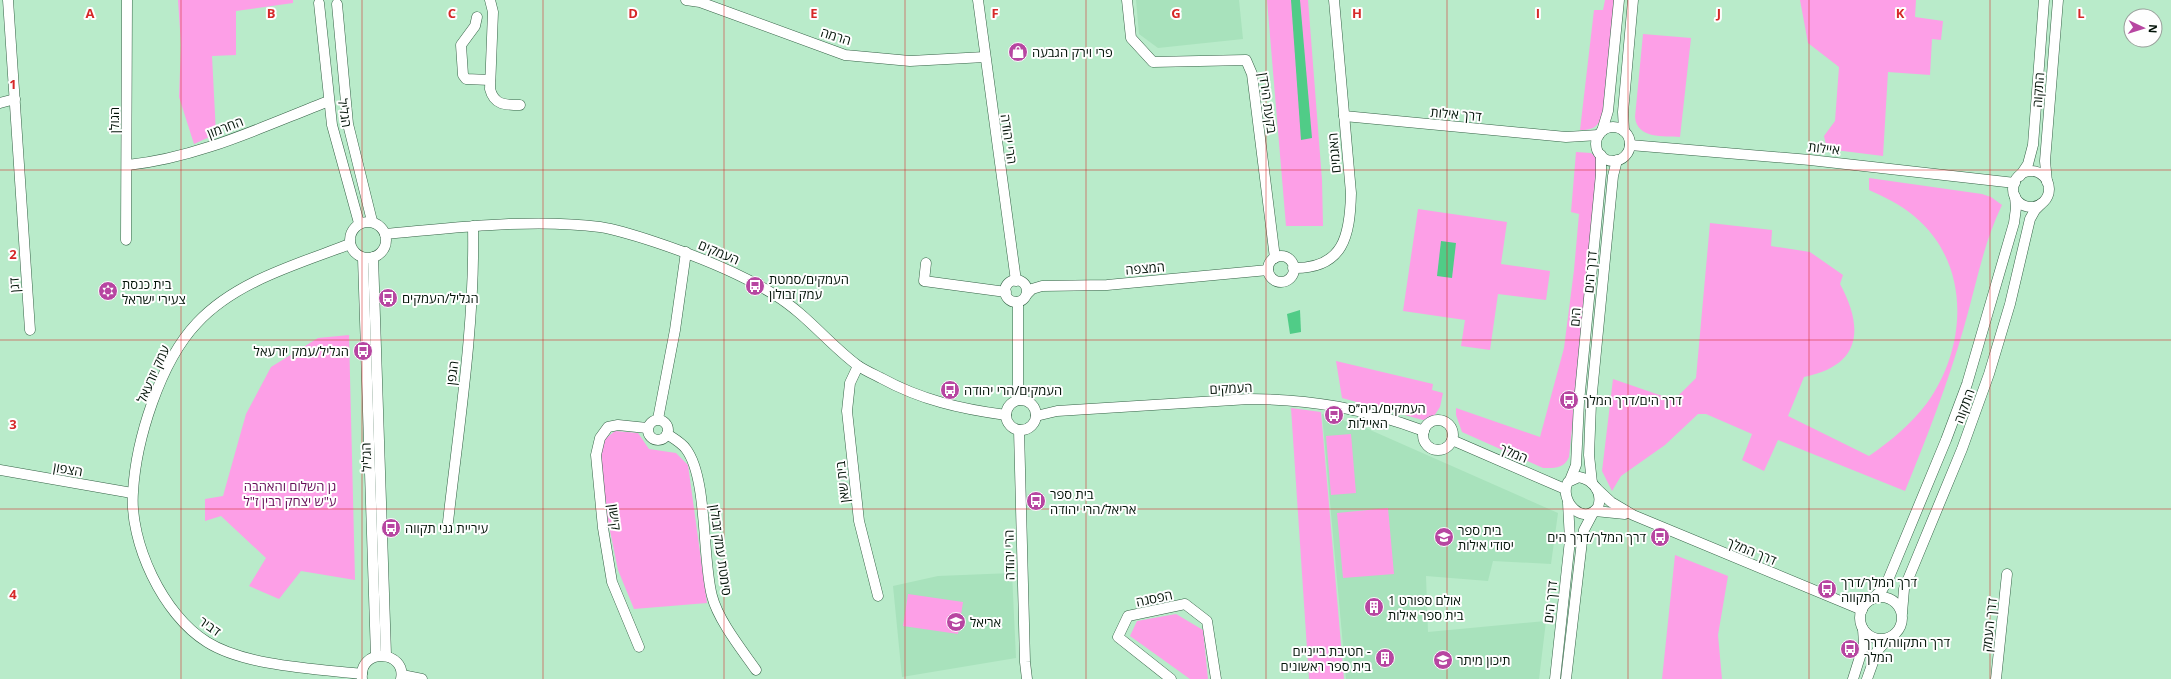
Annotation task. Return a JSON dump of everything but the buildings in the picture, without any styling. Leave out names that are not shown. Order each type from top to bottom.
[{"type":"street","name":"דגן","points":[[8,0],[30,330]]},
{"type":"street","name":"הגולן","points":[[126,240],[128,165],[127,0]]},
{"type":"street","points":[[490,0],[493,12],[490,80],[492,97],[496,101],[520,105]]},
{"type":"street","name":"הרמה","points":[[686,0],[700,2],[845,54],[910,61],[985,57]]},
{"type":"street","name":"הרי יהודה","points":[[978,0],[1016,281]]},
{"type":"street","name":"בקעת הירדן","points":[[1127,0],[1131,38],[1153,62],[1246,60],[1252,74],[1275,258]]},
{"type":"street","name":"האגמים","points":[[1293,268],[1311,267],[1329,260],[1345,241],[1349,223],[1351,193],[1334,0]]},
{"type":"street","points":[[1600,154],[1596,143],[1608,111],[1619,0]]},
{"type":"street","points":[[1566,137],[1587,142],[1609,160],[1617,160],[1626,154],[1630,145],[1628,137],[1624,131],[1623,112],[1634,0]]},
{"type":"street","name":"התקוה","points":[[2017,179],[2028,164],[2033,145],[2044,0]]},
{"type":"street","name":"התקוה","points":[[2047,182],[2045,158],[2058,0]]},
{"type":"street","points":[[317,2],[325,6],[340,2]]},
{"type":"street","name":"הגליל","points":[[317,2],[332,124],[359,223]]},
{"type":"street","name":"הגליל","points":[[340,2],[348,124],[372,221]]},
{"type":"street","points":[[477,17],[475,26],[461,45],[463,76],[466,79],[471,80],[490,80]]},
{"type":"street","points":[[0,103],[15,99]]},
{"type":"street","name":"החרמון","points":[[128,165],[156,162],[196,153],[329,101]]},
{"type":"street","name":"דרך אילות","points":[[1344,116],[1566,137]]},
{"type":"street","points":[[1566,137],[1601,133],[1612,127],[1624,131]]},
{"type":"street","name":"איילות","points":[[1630,145],[2017,179]]},
{"type":"street","name":"הים","points":[[1568,485],[1576,465],[1579,402],[1601,174],[1600,154]]},
{"type":"street","name":"דרך הים","points":[[1594,486],[1589,455],[1591,403],[1612,176],[1617,160]]},
{"type":"street","points":[[2027,172],[2035,172],[2043,176],[2047,182],[2048,194],[2041,204],[2033,207],[2024,206],[2015,196],[2017,179],[2027,172]]},
{"type":"street","name":"התקוה","points":[[1873,598],[1882,590],[1888,580],[1946,440],[1967,384],[2014,223],[2016,208],[2015,196]]},
{"type":"street","name":"התקוה","points":[[1902,613],[1904,589],[1957,462],[1983,393],[2005,321],[2030,219],[2034,210],[2041,204]]},
{"type":"street","points":[[372,221],[382,229],[385,234],[384,247],[381,253],[368,258],[356,254],[350,244],[351,232],[359,223],[372,221]]},
{"type":"street","name":"העמקים","points":[[385,234],[473,226],[571,224],[602,227],[629,233],[686,252],[733,271],[777,296],[858,366],[901,389],[936,402],[967,410],[1006,415]]},
{"type":"street","name":"הגפן","points":[[448,522],[470,328],[474,280],[473,226]]},
{"type":"street","name":"עמק יזרעאל","points":[[132,493],[143,432],[158,390],[173,353],[197,323],[224,300],[262,278],[350,244]]},
{"type":"street","points":[[658,419],[675,330],[686,252]]},
{"type":"street","name":"הגליל","points":[[368,258],[381,656]]},
{"type":"street","points":[[1275,258],[1287,258],[1293,268],[1291,277],[1281,282],[1271,278],[1268,270],[1270,263],[1275,258]]},
{"type":"street","points":[[926,263],[924,281],[1006,292]]},
{"type":"street","name":"המצפה","points":[[1027,294],[1032,288],[1042,286],[1107,285],[1268,270]]},
{"type":"street","points":[[1016,281],[1024,283],[1027,294],[1025,298],[1018,302],[1009,299],[1006,292],[1010,283],[1016,281]]},
{"type":"street","points":[[1018,302],[1018,400]]},
{"type":"street","name":"בית שאן","points":[[858,366],[850,383],[847,411],[859,521],[878,596]]},
{"type":"street","name":"העמקים","points":[[1036,416],[1057,411],[1249,399],[1277,399],[1338,405],[1386,417],[1424,431]]},
{"type":"street","points":[[1018,400],[1025,400],[1031,403],[1035,409],[1036,416],[1032,425],[1026,429],[1019,430],[1009,424],[1006,415],[1009,405],[1018,400]]},
{"type":"street","points":[[658,419],[667,424],[667,434],[663,439],[653,439],[648,435],[647,428],[651,422],[658,419]]},
{"type":"street","points":[[1432,422],[1444,422],[1452,429],[1452,440],[1445,449],[1432,449],[1425,442],[1424,431],[1432,422]]},
{"type":"street","name":"קישון","points":[[639,647],[612,582],[603,528],[596,455],[600,438],[608,427],[618,425],[647,428]]},
{"type":"street","name":"הרי יהודה","points":[[1019,430],[1025,662],[1028,679]]},
{"type":"street","name":"סימטת עמק זבולון","points":[[667,434],[686,448],[692,460],[699,490],[712,597],[729,631],[756,670]]},
{"type":"street","name":"המלך","points":[[1452,440],[1568,485]]},
{"type":"street","name":"הצפון","points":[[0,470],[132,493]]},
{"type":"street","points":[[1579,477],[1594,486],[1612,502],[1633,515],[1611,511],[1580,513],[1568,503],[1568,485],[1579,477]]},
{"type":"street","points":[[1594,486],[1600,502],[1594,512]]},
{"type":"street","name":"דביר","points":[[132,493],[137,538],[150,575],[185,624],[206,642],[230,654],[362,677]]},
{"type":"street","name":"דרך הים","points":[[1555,679],[1570,540],[1568,503]]},
{"type":"street","name":"דרך הים","points":[[1566,679],[1584,530],[1594,512]]},
{"type":"street","name":"דרך המלך","points":[[1633,515],[1862,610]]},
{"type":"street","name":"דרך העמק","points":[[1996,679],[2007,574]]},
{"type":"street","points":[[1852,679],[1864,644],[1863,629],[1860,620],[1862,610],[1873,598],[1889,598],[1897,604],[1902,613],[1901,626],[1883,643],[1877,651],[1867,679]]},
{"type":"street","name":"הפסגה","points":[[1168,678],[1118,637],[1128,616],[1185,604],[1207,621],[1216,679]]},
{"type":"street","points":[[1863,629],[1876,639],[1892,636]]},
{"type":"street","points":[[362,677],[365,664],[381,656],[397,662],[402,677],[422,679]]},
{"type":"shaded area","points":[[1136,0],[1239,0],[1243,39],[1158,48],[1139,34]]},
{"type":"shaded area","points":[[1291,0],[1300,0],[1312,138],[1301,140]]},
{"type":"shaded area","points":[[1441,241],[1456,243],[1452,278],[1437,276]]},
{"type":"shaded area","points":[[1300,310],[1301,332],[1290,334],[1287,314]]},
{"type":"shaded area","name":"בית ספר יסודי אילות","points":[[1322,414],[1359,425],[1558,513],[1551,564],[1493,561],[1488,581],[1426,576],[1428,632],[1546,621],[1539,679],[1346,679]]},
{"type":"shaded area","name":"אריאל","points":[[1012,573],[1016,658],[902,677],[893,586],[938,576]]},
{"type":"green space","points":[[178,0],[293,0],[293,3],[236,11],[236,55],[212,56],[216,134],[194,144],[179,97],[181,45]]},
{"type":"green space","points":[[1267,0],[1308,0],[1322,180],[1323,226],[1286,226]]},
{"type":"green space","points":[[1605,0],[1616,0],[1602,118],[1593,128],[1588,130],[1580,130],[1594,10],[1603,10]]},
{"type":"green space","points":[[1800,0],[1916,0],[1915,17],[1943,21],[1941,40],[1932,39],[1930,75],[1888,72],[1883,156],[1827,149],[1824,136],[1835,121],[1839,67],[1808,43]]},
{"type":"green space","points":[[1643,34],[1691,38],[1680,137],[1652,135],[1646,133],[1637,124],[1635,117]]},
{"type":"green space","points":[[1576,152],[1591,153],[1600,161],[1569,457],[1561,466],[1555,468],[1543,468],[1462,432],[1456,415],[1456,408],[1540,437],[1564,348],[1574,270],[1579,214],[1571,212]]},
{"type":"green space","points":[[1869,178],[1982,194],[1991,197],[2002,205],[1995,220],[1985,250],[1951,369],[1905,491],[1778,440],[1764,471],[1742,460],[1752,434],[1706,414],[1698,414],[1665,445],[1621,476],[1612,491],[1602,471],[1613,379],[1674,400],[1696,378],[1710,223],[1772,230],[1771,246],[1810,252],[1843,275],[1840,284],[1853,316],[1854,331],[1852,344],[1847,355],[1837,364],[1823,372],[1804,377],[1788,416],[1869,456],[1900,432],[1921,411],[1941,381],[1950,356],[1956,331],[1957,306],[1954,281],[1946,257],[1933,235],[1909,212],[1881,195],[1869,190]]},
{"type":"green space","points":[[1418,209],[1507,222],[1501,264],[1550,271],[1546,300],[1498,294],[1490,350],[1461,346],[1465,320],[1403,311]]},
{"type":"green space","name":"גן השלום והאהבה ע\"ש יצחק רבין ז\"ל","points":[[349,335],[355,580],[301,571],[279,599],[249,586],[266,558],[221,516],[205,521],[205,499],[223,496],[246,414],[271,367],[318,338]]},
{"type":"green space","points":[[1336,361],[1433,384],[1432,390],[1443,393],[1440,407],[1434,416],[1423,420],[1342,398]]},
{"type":"green space","points":[[1291,408],[1321,412],[1344,679],[1309,679]]},
{"type":"green space","points":[[615,431],[638,433],[649,449],[676,453],[688,465],[707,603],[634,609],[618,570],[605,506],[601,454],[605,439]]},
{"type":"green space","points":[[1351,434],[1356,493],[1331,495],[1326,436]]},
{"type":"green space","points":[[1388,508],[1394,574],[1343,578],[1337,513]]},
{"type":"green space","points":[[1675,555],[1728,576],[1718,635],[1722,679],[1662,679]]},
{"type":"green space","points":[[908,594],[963,602],[958,634],[903,626]]},
{"type":"green space","points":[[1176,614],[1203,630],[1208,679],[1190,679],[1130,636],[1137,621]]},
{"type":"place","name":"פרי וירק הגבעה","points":[[1018,52]]},
{"type":"place","name":"העמקים/סמטת עמק זבולון","points":[[755,286]]},
{"type":"place","name":"בית כנסת צעירי ישראל","points":[[108,291]]},
{"type":"place","name":"הגליל/העמקים","points":[[388,298]]},
{"type":"place","name":"הגליל/עמק יזרעאל","points":[[363,351]]},
{"type":"place","name":"העמקים/הרי יהודה","points":[[950,390]]},
{"type":"place","name":"דרך הים/דרך המלך","points":[[1569,400]]},
{"type":"place","name":"העמקים/ביה״ס האיילות","points":[[1334,415]]},
{"type":"place","name":"בית ספר אריאל/הרי יהודה","points":[[1036,501]]},
{"type":"place","name":"עיריית גני תקווה","points":[[391,528]]},
{"type":"place","name":"בית ספר יסודי אילות","points":[[1444,537]]},
{"type":"place","name":"דרך המלך/דרך הים","points":[[1660,537]]},
{"type":"place","name":"דרך המלך/דרך התקווה","points":[[1827,589]]},
{"type":"place","name":"אולם ספורט 1 בית ספר אילות","points":[[1374,607]]},
{"type":"place","name":"אריאל","points":[[956,622]]},
{"type":"place","name":"דרך התקווה/דרך המלך","points":[[1850,649]]},
{"type":"place","name":"חטיבת בייניים - בית ספר ראשונים","points":[[1385,658]]},
{"type":"place","name":"תיכון מיתר","points":[[1443,660]]}]
